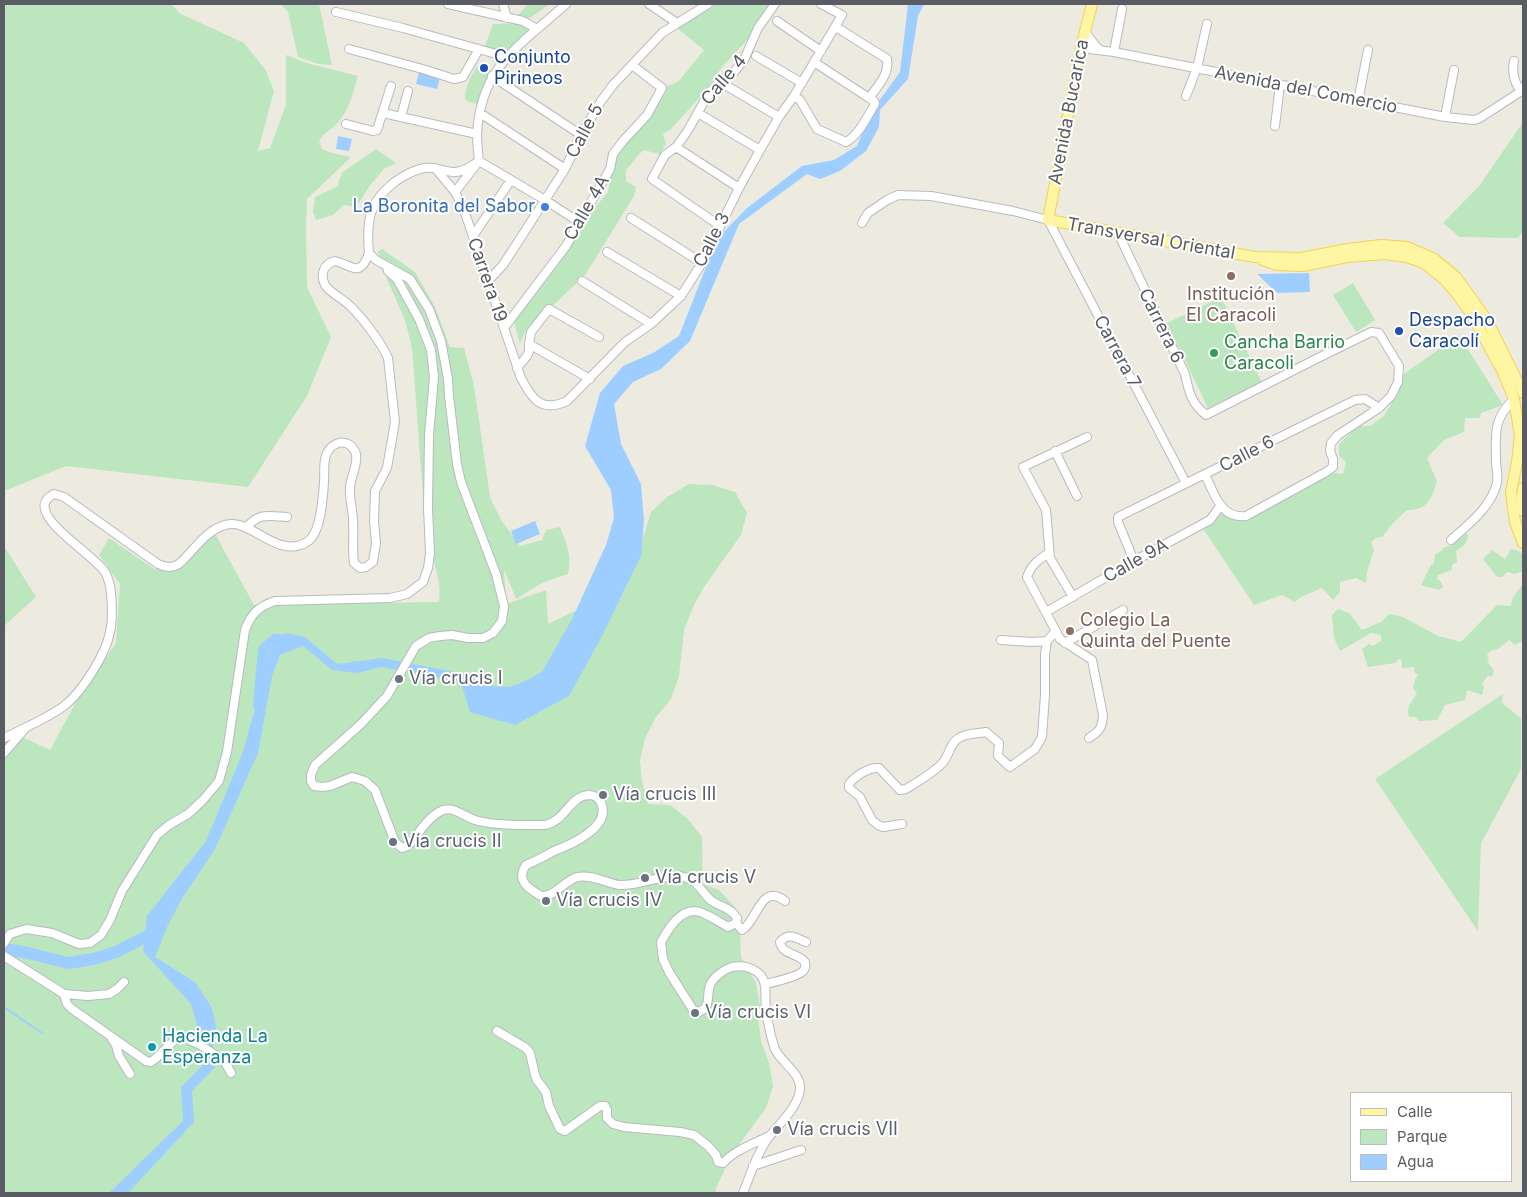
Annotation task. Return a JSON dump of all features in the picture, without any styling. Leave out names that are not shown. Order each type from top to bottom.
[{"type":"main road","name":"Avenida Bucarica","points":[[1048,220],[1092,4]]},
{"type":"main road","name":"Transversal Oriental","points":[[1048,220],[1255,257],[1301,258],[1381,245],[1407,246],[1433,258],[1456,277],[1487,320],[1523,393]]},
{"type":"main road","name":"Transversal Oriental","points":[[1255,257],[1277,265],[1304,266],[1348,257],[1385,254],[1407,257],[1424,263],[1444,279],[1470,312],[1502,370],[1514,399],[1520,436],[1511,492],[1514,522],[1523,543]]},
{"type":"main road","points":[[1523,488],[1523,510]]},
{"type":"street","points":[[452,4],[523,21],[537,29]]},
{"type":"street","points":[[495,15],[502,4]]},
{"type":"street","points":[[502,4],[507,18]]},
{"type":"street","points":[[455,192],[479,161],[477,134],[480,113],[492,76],[517,46],[566,4]]},
{"type":"street","points":[[650,4],[677,24]]},
{"type":"street","name":"Calle 5","points":[[487,282],[507,258],[565,169],[581,135],[613,85],[662,33],[708,4]]},
{"type":"street","name":"Calle 4","points":[[720,226],[652,179],[664,155],[676,146],[687,132],[712,90],[720,81],[734,72],[744,60],[758,28],[775,4]]},
{"type":"street","name":"Calle 3","points":[[531,397],[546,406],[556,406],[566,401],[625,342],[650,324],[681,296],[702,263],[760,150],[842,15],[821,4]]},
{"type":"street","points":[[1114,52],[1122,9]]},
{"type":"street","points":[[336,12],[506,57]]},
{"type":"street","points":[[777,21],[820,51]]},
{"type":"street","points":[[1186,96],[1197,68],[1207,24]]},
{"type":"street","points":[[836,27],[887,59],[888,65],[882,81],[869,98]]},
{"type":"street","points":[[1085,32],[1100,50]]},
{"type":"street","name":"Avenida del Comercio","points":[[1082,48],[1114,52],[1445,117],[1474,120],[1480,118],[1523,89]]},
{"type":"street","points":[[349,49],[454,79],[463,77],[479,49]]},
{"type":"street","points":[[1358,101],[1368,50]]},
{"type":"street","points":[[756,56],[802,83]]},
{"type":"street","points":[[1514,61],[1512,72],[1515,82],[1518,87],[1523,89]]},
{"type":"street","points":[[794,96],[800,100],[817,129],[846,142],[861,127],[875,104],[874,101],[814,62]]},
{"type":"street","name":"Calle 4A","points":[[504,328],[566,246],[610,169],[613,154],[647,115],[662,88],[632,65]]},
{"type":"street","points":[[1445,117],[1454,70]]},
{"type":"street","points":[[492,76],[581,135]]},
{"type":"street","points":[[1275,126],[1280,85]]},
{"type":"street","points":[[346,124],[376,131],[391,86]]},
{"type":"street","points":[[727,86],[780,117]]},
{"type":"street","points":[[401,117],[408,91]]},
{"type":"street","points":[[383,113],[477,134]]},
{"type":"street","points":[[480,113],[565,169]]},
{"type":"street","points":[[698,113],[760,150]]},
{"type":"street","points":[[676,146],[739,188]]},
{"type":"street","points":[[479,161],[579,222]]},
{"type":"street","points":[[4,738],[55,712],[72,700],[84,685],[109,639],[111,629],[110,587],[106,573],[49,518],[44,508],[46,501],[54,494],[64,497],[158,564],[166,567],[177,565],[202,539],[224,525],[233,524],[246,528],[280,545],[289,546],[307,542],[313,537],[318,525],[327,452],[336,444],[348,443],[356,454],[356,465],[351,478],[350,492],[354,522],[354,563],[360,568],[372,562],[376,543],[374,521],[375,491],[387,468],[395,422],[388,358],[358,315],[327,288],[322,274],[323,270],[326,265],[335,261],[357,268],[365,264],[369,253],[367,239],[372,207],[379,196],[405,174],[425,168],[456,172],[467,169],[479,161]]},
{"type":"street","name":"Carrera 19","points":[[436,168],[455,192],[464,210],[517,368],[531,397]]},
{"type":"street","points":[[472,236],[512,180]]},
{"type":"street","points":[[862,223],[868,213],[898,195],[931,196],[1013,211],[1048,220]]},
{"type":"street","points":[[631,218],[702,263]]},
{"type":"street","name":"Carrera 7","points":[[1048,220],[1186,484]]},
{"type":"street","name":"Carrera 6","points":[[1118,233],[1185,374],[1190,395],[1197,408],[1206,415],[1372,332],[1379,333],[1399,366],[1398,382],[1391,396],[1379,408]]},
{"type":"street","points":[[607,252],[681,296]]},
{"type":"street","points":[[369,253],[376,260],[410,278],[429,309],[441,341],[448,379],[456,464],[496,574],[504,606],[502,621],[493,633],[483,638],[452,635],[440,636],[429,638],[416,646],[386,696],[361,724],[315,765],[310,775],[314,786],[330,786],[352,777],[365,781],[375,790],[395,842],[402,848],[408,846],[430,818],[440,811],[451,809],[490,824],[545,825],[553,824],[559,820],[573,802],[588,795],[596,796],[602,806],[599,822],[582,838],[526,865],[522,871],[522,881],[528,888],[540,896],[548,896],[568,881],[578,877],[586,876],[602,882],[630,885],[668,876],[681,876],[696,884],[711,901],[733,912],[737,918],[736,923],[742,930],[746,928],[766,898],[771,895],[778,896],[785,901]]},
{"type":"street","points":[[4,943],[10,934],[26,929],[52,933],[79,944],[90,943],[101,935],[110,920],[122,891],[157,835],[169,825],[188,814],[203,800],[218,781],[227,752],[245,630],[256,610],[276,601],[390,598],[407,594],[423,582],[430,553],[428,508],[429,436],[434,377],[431,350],[419,320],[397,279],[388,271],[386,266]]},
{"type":"street","points":[[582,281],[650,324]]},
{"type":"street","points":[[517,368],[529,351],[531,332],[549,309],[598,337]]},
{"type":"street","points":[[529,344],[590,379]]},
{"type":"street","name":"Calle 6","points":[[1134,561],[1118,522],[1118,517],[1355,400],[1365,399],[1379,408]]},
{"type":"street","points":[[1451,540],[1480,514],[1490,499],[1497,482],[1496,429],[1499,418],[1514,399]]},
{"type":"street","points":[[1205,475],[1225,512],[1236,517],[1246,516],[1333,467],[1330,450],[1331,443],[1338,436],[1379,408]]},
{"type":"street","points":[[1073,597],[1050,558],[1046,510],[1023,467],[1087,437]]},
{"type":"street","points":[[1055,452],[1077,496]]},
{"type":"street","name":"Calle 9A","points":[[1046,612],[1210,520],[1221,505]]},
{"type":"street","points":[[246,528],[251,522],[262,515],[287,517]]},
{"type":"street","points":[[1049,552],[1030,568],[1028,577],[1060,639],[1092,660],[1103,715],[1099,732],[1089,738]]},
{"type":"street","points":[[1065,643],[1122,610]]},
{"type":"street","points":[[902,824],[883,827],[872,820],[860,797],[849,788],[852,780],[872,767],[879,768],[900,790],[906,789],[938,767],[952,744],[964,735],[986,732],[999,743],[998,756],[1010,767],[1030,753],[1039,744],[1042,737],[1045,654],[1047,640],[1056,631]]},
{"type":"street","points":[[1001,640],[1032,642],[1047,640]]},
{"type":"street","points":[[4,753],[27,726]]},
{"type":"street","points":[[736,923],[728,927],[696,911],[685,914],[674,921],[660,942],[662,959],[669,972],[694,1010],[699,1012],[704,1010],[708,1004],[710,983],[719,974],[732,967],[746,966],[760,973],[765,984],[766,1010],[775,1050],[796,1075],[800,1089],[795,1104],[765,1142],[753,1166],[743,1193]]},
{"type":"street","points":[[765,984],[796,975],[805,968],[806,962],[802,958],[786,952],[781,947],[780,942],[784,937],[790,936],[806,942]]},
{"type":"street","points":[[4,956],[64,994],[88,996],[108,994],[124,982]]},
{"type":"street","points":[[64,994],[67,1004],[72,1009],[146,1062],[156,1059],[173,1040],[181,1036],[225,1062],[232,1073]]},
{"type":"street","points":[[497,1031],[526,1048],[530,1053],[537,1080],[546,1092],[549,1106],[560,1129],[565,1131],[600,1106],[605,1106],[607,1118],[613,1124],[694,1135],[716,1155],[718,1162],[723,1163],[731,1154],[737,1153],[747,1146],[771,1135]]},
{"type":"street","points":[[110,1035],[116,1045],[119,1056],[130,1074]]},
{"type":"street","points":[[753,1166],[800,1150]]},
{"type":"green space","points":[[4,4],[171,4],[181,14],[244,43],[265,69],[274,91],[258,151],[270,148],[286,105],[286,55],[310,64],[358,76],[351,100],[343,116],[319,141],[322,149],[351,157],[307,199],[307,287],[331,337],[307,396],[248,487],[66,466],[4,491]]},
{"type":"green space","points":[[281,4],[319,4],[332,65],[318,64],[298,57],[288,12]]},
{"type":"green space","points":[[528,4],[550,4],[527,20],[518,15]]},
{"type":"green space","points":[[713,4],[775,4],[758,28],[723,66],[702,95],[670,130],[663,134],[666,144],[660,154],[643,150],[626,170],[626,181],[636,187],[634,196],[585,275],[525,332],[520,344],[514,322],[608,192],[614,154],[664,88],[679,81],[704,50],[677,28]]},
{"type":"green space","points":[[525,23],[531,33],[499,59],[483,52],[493,24]]},
{"type":"green space","points":[[481,63],[490,69],[491,73],[480,102],[477,104],[465,99],[465,94],[472,75]]},
{"type":"green space","points":[[1523,122],[1523,231],[1518,238],[1460,237],[1443,223],[1480,185]]},
{"type":"green space","points":[[376,149],[396,163],[384,169],[371,184],[356,207],[344,205],[333,215],[316,220],[313,212],[315,197],[338,186],[343,172]]},
{"type":"green space","points":[[382,249],[415,272],[435,307],[450,347],[464,348],[474,386],[490,497],[501,520],[520,546],[542,540],[546,530],[560,527],[565,539],[569,556],[568,574],[542,583],[516,599],[504,569],[506,604],[546,590],[548,624],[592,603],[638,555],[651,512],[667,497],[689,484],[712,485],[735,492],[747,513],[741,535],[704,587],[693,607],[684,630],[679,676],[671,699],[656,717],[645,738],[640,761],[642,782],[648,804],[670,805],[688,819],[702,837],[703,884],[719,890],[735,907],[734,919],[740,932],[741,957],[756,983],[760,1007],[758,1017],[761,1041],[769,1063],[773,1086],[766,1108],[738,1146],[716,1188],[716,1193],[4,1193],[4,743],[18,735],[50,750],[76,702],[116,643],[120,584],[99,555],[109,538],[154,569],[175,571],[215,534],[254,605],[439,602],[439,584],[428,540],[412,348],[405,320],[387,279],[378,252]]},
{"type":"green space","points":[[1353,283],[1375,320],[1356,332],[1333,295]]},
{"type":"green space","name":"Cancha Barrio Caracoli","points":[[1221,297],[1262,383],[1208,408],[1167,323]]},
{"type":"green space","points":[[1459,335],[1503,405],[1481,413],[1480,418],[1465,418],[1464,432],[1444,440],[1427,458],[1437,482],[1433,494],[1424,506],[1414,510],[1407,510],[1382,537],[1376,538],[1371,542],[1374,550],[1367,572],[1366,583],[1356,578],[1340,582],[1340,592],[1333,600],[1322,588],[1301,597],[1295,602],[1282,595],[1254,605],[1202,527],[1225,512],[1236,517],[1326,472],[1343,474],[1346,462],[1339,456],[1339,444],[1358,426],[1370,426],[1384,416],[1396,396],[1404,374]]},
{"type":"green space","points":[[1460,534],[1468,534],[1467,540],[1456,551],[1457,562],[1452,565],[1452,570],[1438,575],[1437,579],[1443,587],[1439,590],[1421,585],[1431,565],[1434,564],[1435,555],[1443,548],[1454,544]]},
{"type":"green space","points":[[4,546],[36,597],[4,626]]},
{"type":"green space","points":[[1511,549],[1519,551],[1523,555],[1523,571],[1515,574],[1507,572],[1502,577],[1497,577],[1483,559],[1492,550],[1505,559]]},
{"type":"green space","points":[[1523,584],[1523,641],[1515,645],[1509,640],[1498,649],[1490,651],[1487,655],[1489,658],[1487,662],[1494,670],[1492,677],[1488,675],[1482,684],[1484,687],[1482,695],[1467,690],[1465,700],[1445,705],[1437,720],[1419,721],[1415,717],[1409,717],[1409,707],[1417,694],[1413,688],[1418,675],[1414,672],[1414,667],[1402,668],[1402,660],[1399,659],[1395,663],[1368,667],[1362,649],[1369,644],[1373,646],[1381,641],[1381,635],[1371,633],[1340,651],[1334,638],[1332,615],[1338,609],[1349,613],[1362,630],[1381,622],[1389,614],[1403,617],[1438,636],[1461,642],[1497,605],[1511,606],[1513,597]]},
{"type":"green space","points":[[1503,694],[1502,703],[1521,718],[1521,769],[1481,843],[1478,931],[1375,779]]},
{"type":"water","points":[[908,4],[924,4],[918,16],[908,79],[880,110],[879,127],[866,151],[840,171],[820,179],[807,174],[739,224],[690,341],[661,369],[633,382],[614,404],[621,444],[641,484],[644,521],[641,556],[601,638],[569,696],[515,725],[470,712],[461,683],[381,667],[358,673],[332,670],[303,646],[280,655],[272,676],[258,753],[215,849],[183,897],[168,925],[155,957],[195,982],[212,1008],[216,1027],[212,1052],[215,1067],[192,1091],[194,1122],[128,1193],[109,1193],[183,1121],[181,1087],[207,1061],[191,1004],[143,951],[147,916],[206,841],[243,752],[272,648],[285,633],[305,637],[337,664],[383,658],[464,674],[491,686],[509,687],[526,681],[542,672],[572,619],[606,545],[614,518],[611,490],[585,446],[600,393],[623,366],[653,353],[679,336],[717,239],[747,208],[802,166],[834,160],[857,146],[871,112],[900,72]]},
{"type":"water","points":[[419,72],[440,78],[437,89],[416,84]]},
{"type":"water","points":[[338,136],[352,139],[349,151],[336,149]]},
{"type":"water","points":[[1309,273],[1310,292],[1277,293],[1257,274]]},
{"type":"water","points":[[535,521],[540,534],[516,544],[511,531]]},
{"type":"waterway","points":[[259,705],[264,650],[275,640],[295,641]]},
{"type":"waterway","points":[[4,949],[68,963],[94,959],[116,952],[149,935]]},
{"type":"waterway","points":[[4,1007],[42,1033]]},
{"type":"place","name":"Conjunto Pirineos","points":[[484,68]]},
{"type":"place","name":"La Boronita del Sabor","points":[[545,207]]},
{"type":"place","name":"Institución El Caracoli","points":[[1231,276]]},
{"type":"place","name":"Despacho Caracolí","points":[[1399,331]]},
{"type":"place","name":"Cancha Barrio Caracoli","points":[[1214,353]]},
{"type":"place","name":"Colegio La Quinta del Puente","points":[[1070,631]]},
{"type":"place","name":"Vía crucis I","points":[[399,679]]},
{"type":"place","name":"Vía crucis III","points":[[603,795]]},
{"type":"place","name":"Vía crucis II","points":[[393,842]]},
{"type":"place","name":"Vía crucis V","points":[[645,878]]},
{"type":"place","name":"Vía crucis IV","points":[[546,901]]},
{"type":"place","name":"Vía crucis VI","points":[[695,1013]]},
{"type":"place","name":"Hacienda La Esperanza","points":[[152,1047]]},
{"type":"place","name":"Vía crucis VII","points":[[777,1130]]}]
